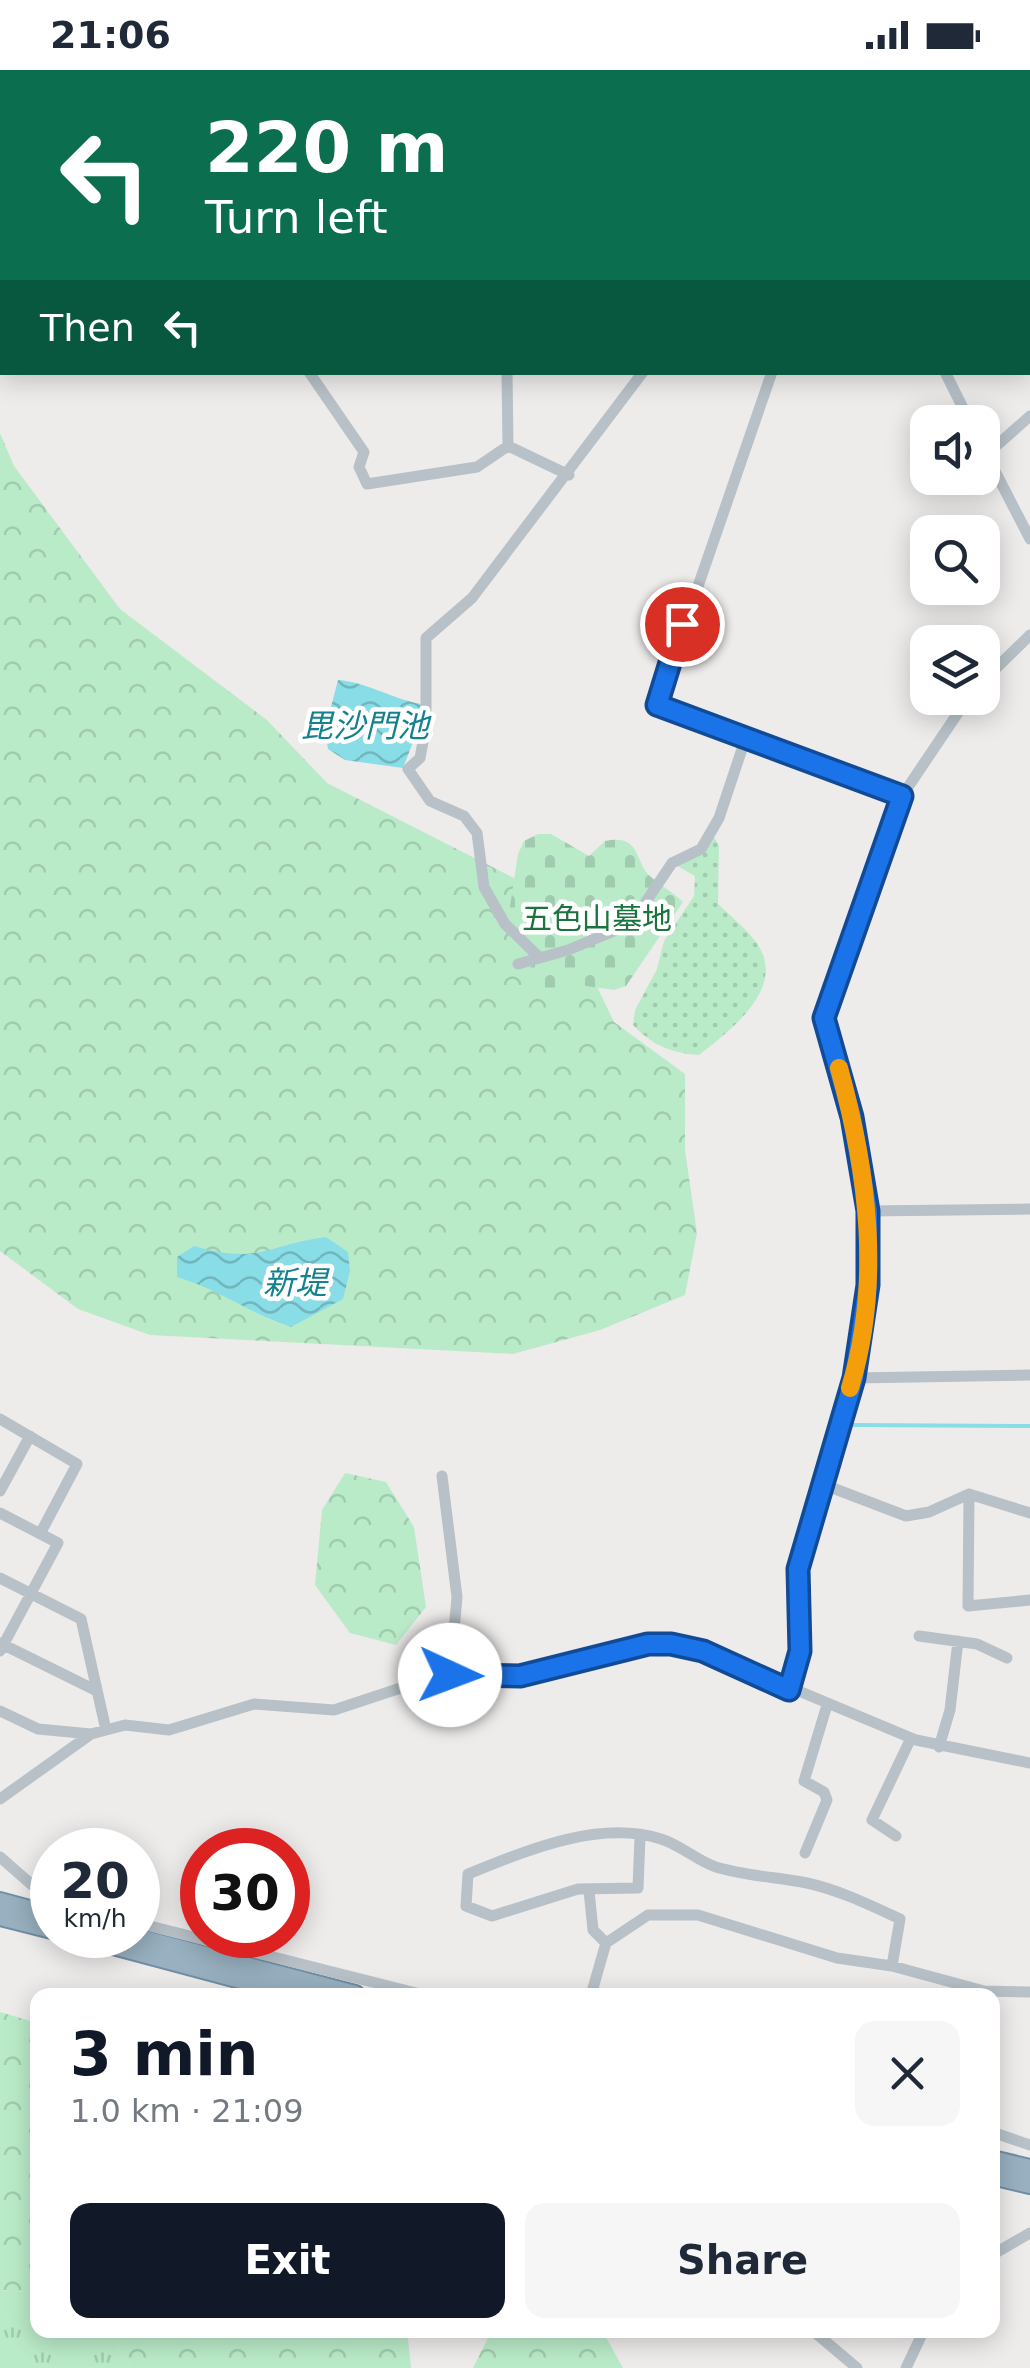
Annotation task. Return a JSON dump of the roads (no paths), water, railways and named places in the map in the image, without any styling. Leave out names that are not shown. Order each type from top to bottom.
[{"type":"highway","points":[[0,1902],[30,1910]]},
{"type":"highway","points":[[0,1916],[30,1924]]},
{"type":"highway","points":[[160,1944],[328,1988]]},
{"type":"highway","points":[[160,1958],[274,1988]]},
{"type":"highway","points":[[1000,2162],[1030,2169]]},
{"type":"highway","points":[[1000,2177],[1030,2184]]},
{"type":"street","points":[[310,375],[364,452],[359,467],[367,484],[477,467],[508,446]]},
{"type":"street","points":[[507,375],[508,446]]},
{"type":"street","points":[[540,958],[505,924],[484,887],[477,833],[464,816],[430,800],[408,769],[420,758],[426,726],[426,638],[444,618],[472,598],[641,375]]},
{"type":"street","points":[[771,375],[656,698],[657,705],[902,796]]},
{"type":"street","points":[[946,375],[962,405]]},
{"type":"street","points":[[1000,439],[1030,416]]},
{"type":"street","points":[[508,446],[569,474]]},
{"type":"street","points":[[1000,480],[1030,539]]},
{"type":"street","points":[[1000,665],[1030,636]]},
{"type":"street","points":[[789,1690],[800,1651],[798,1569],[854,1378],[868,1285],[868,1211],[852,1117],[824,1018],[902,796],[957,715]]},
{"type":"street","points":[[518,964],[631,924],[672,863],[701,849],[720,818],[745,740]]},
{"type":"street","points":[[868,1211],[1030,1209]]},
{"type":"street","points":[[854,1378],[1030,1374]]},
{"type":"street","points":[[0,1419],[77,1464],[40,1534]]},
{"type":"street","points":[[0,1491],[30,1436]]},
{"type":"street","points":[[442,1476],[457,1596],[450,1675]]},
{"type":"street","points":[[822,1484],[906,1516],[929,1512],[970,1494],[1030,1513]]},
{"type":"street","points":[[970,1494],[968,1606],[1030,1600]]},
{"type":"street","points":[[0,1513],[58,1543],[1,1646],[97,1691]]},
{"type":"street","points":[[0,1578],[81,1619],[106,1730]]},
{"type":"street","points":[[919,1636],[977,1644],[1007,1658]]},
{"type":"street","points":[[939,1747],[950,1710],[958,1641]]},
{"type":"street","points":[[0,1711],[38,1729],[91,1734],[125,1725],[169,1730],[254,1704],[334,1710],[405,1683],[450,1675],[520,1676],[648,1644],[671,1644],[703,1651],[789,1690],[939,1747],[1030,1763]]},
{"type":"street","points":[[805,1853],[826,1800],[824,1792],[804,1782],[827,1705]]},
{"type":"street","points":[[0,1799],[91,1734]]},
{"type":"street","points":[[896,1836],[872,1820],[912,1738]]},
{"type":"street","points":[[640,1836],[638,1888],[578,1888],[492,1916],[466,1906],[468,1874],[560,1841],[605,1834],[640,1836],[662,1839],[715,1867],[810,1884],[900,1918],[892,1966]]},
{"type":"street","points":[[0,1857],[30,1883]]},
{"type":"street","points":[[589,1891],[593,1930],[606,1943]]},
{"type":"street","points":[[593,1988],[606,1943],[648,1914],[698,1915],[837,1958],[892,1966],[973,1988]]},
{"type":"street","points":[[160,1928],[397,1988]]},
{"type":"street","points":[[1000,1991],[1030,1992]]},
{"type":"street","points":[[1000,2135],[1030,2145]]},
{"type":"street","points":[[1000,2250],[1030,2233]]},
{"type":"street","points":[[821,2338],[857,2368]]},
{"type":"street","points":[[906,2368],[920,2338]]},
{"type":"water","name":"毘沙門池","points":[[338,680],[421,704],[420,724],[403,768],[345,760],[328,749],[325,730]]},
{"type":"water","name":"新堤","points":[[326,1237],[348,1252],[350,1271],[343,1299],[291,1327],[177,1277],[177,1257],[194,1246],[249,1254]]},
{"type":"waterway","points":[[853,1425],[1030,1426]]},
{"type":"park label","name":"五色山墓地","points":[[597,918]]}]
